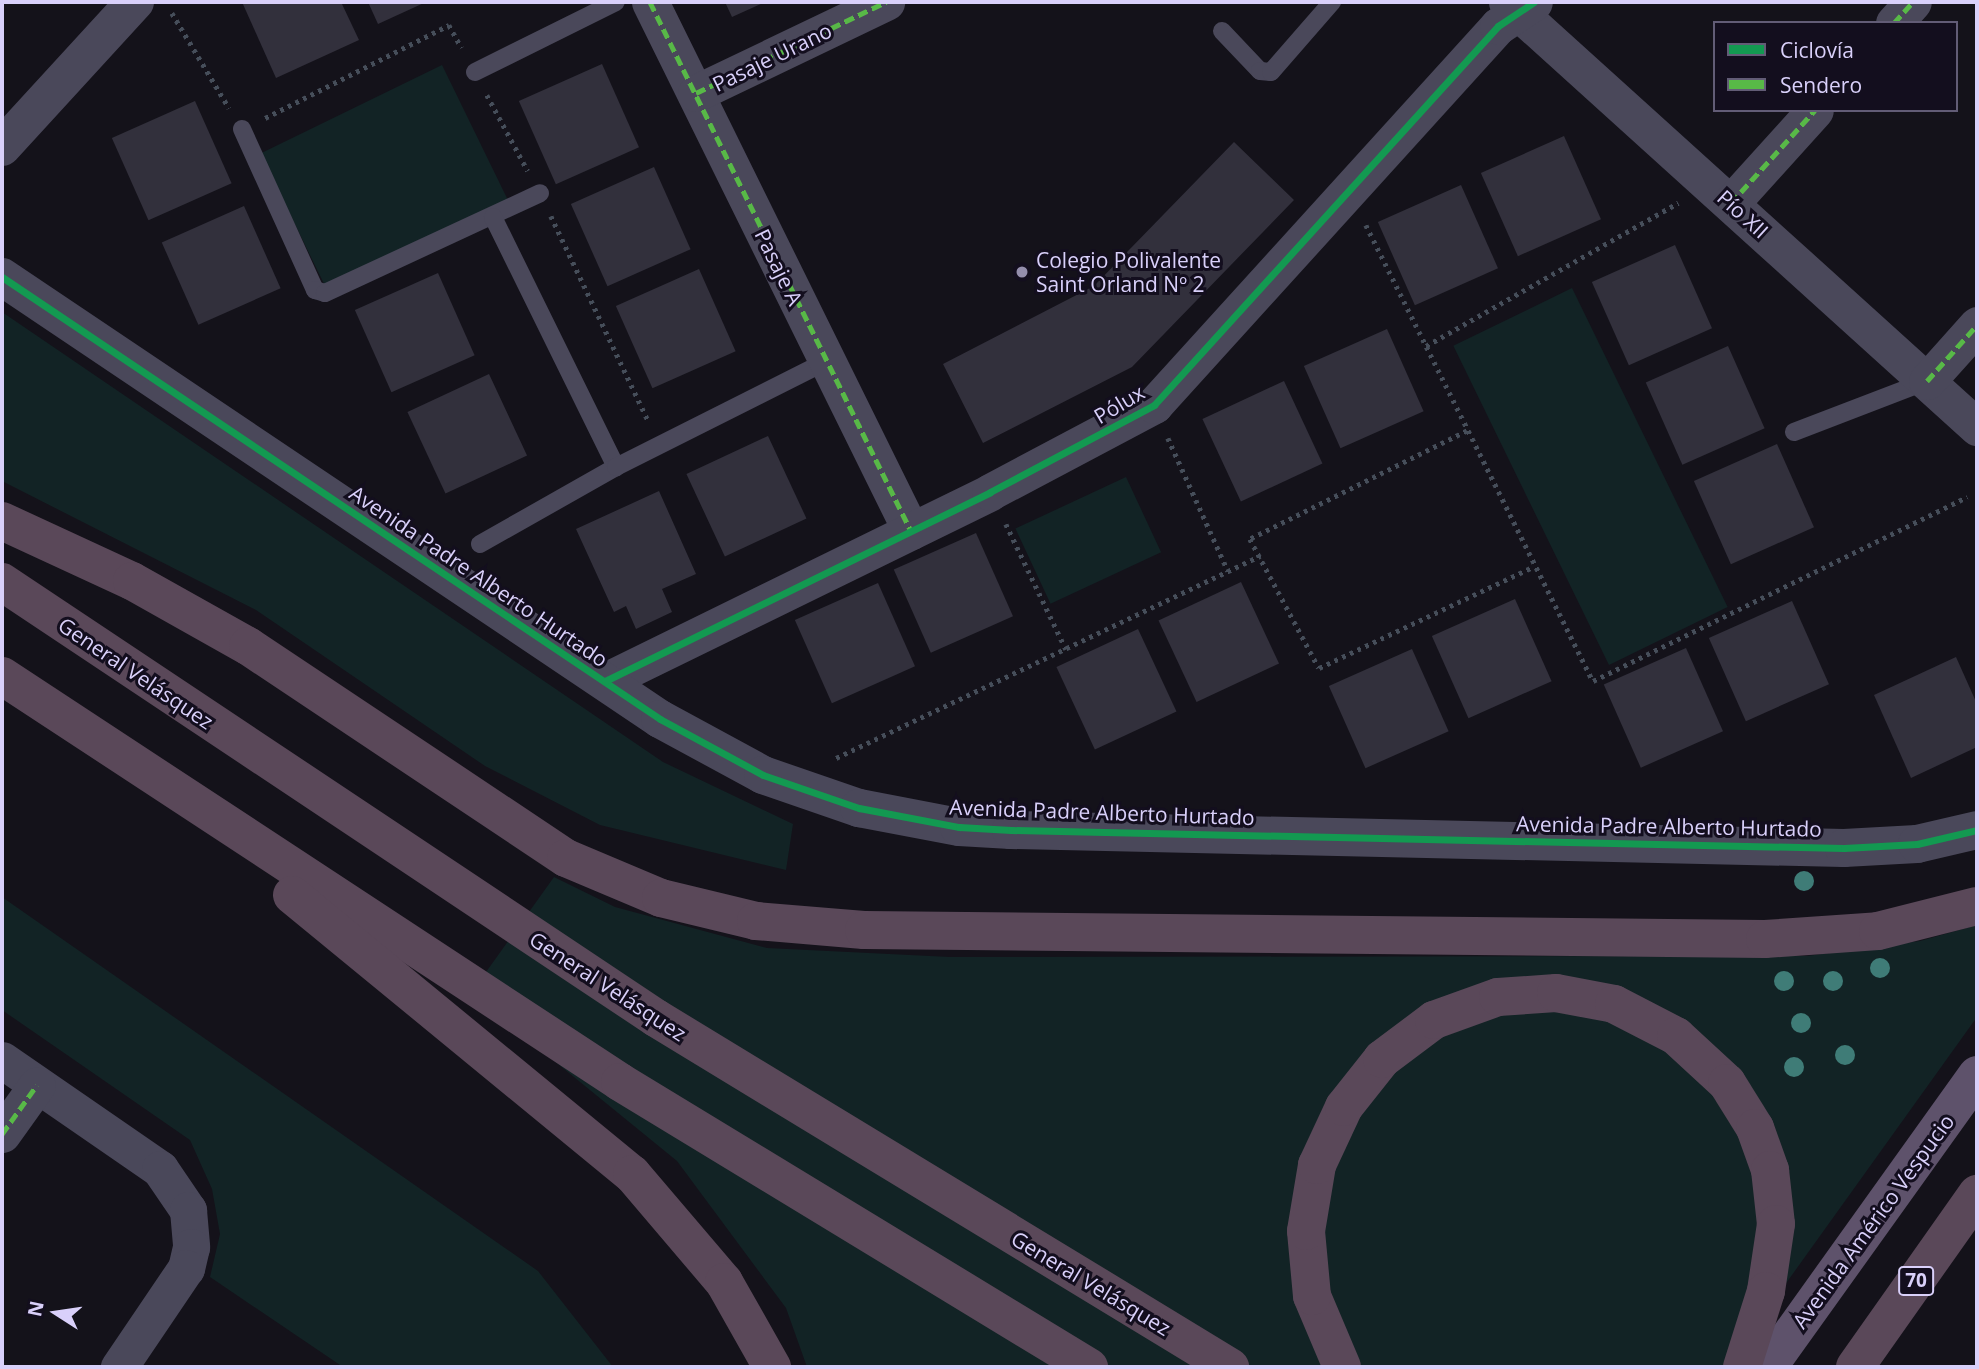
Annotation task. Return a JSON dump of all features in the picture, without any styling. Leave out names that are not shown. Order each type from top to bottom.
[{"type":"highway","points":[[2,521],[132,581],[248,646],[566,858],[661,898],[756,921],[864,930],[1765,939],[1878,931],[1977,906]]},
{"type":"highway","name":"General Velásquez","points":[[2,582],[656,1018],[1230,1367]]},
{"type":"highway","points":[[2,676],[179,796],[620,1082],[1089,1367]]},
{"type":"highway","points":[[179,796],[632,1174],[703,1254],[772,1367]]},
{"type":"highway","points":[[1342,1367],[1322,1328],[1307,1264],[1309,1198],[1329,1135],[1362,1082],[1405,1038],[1465,1006],[1527,993],[1585,996],[1646,1018],[1703,1058],[1747,1113],[1770,1170],[1776,1224],[1766,1291],[1742,1367]]},
{"type":"highway","name":"70","points":[[1855,1367],[1977,1194]]},
{"type":"main road","name":"Avenida Américo Vespucio","points":[[1768,1367],[1977,1075]]},
{"type":"street","name":"Pasaje A","points":[[650,2],[824,362],[911,531]]},
{"type":"street","name":"Pasaje Urano","points":[[696,93],[886,2]]},
{"type":"street","points":[[1896,21],[1913,2]]},
{"type":"street","points":[[2,147],[126,5]]},
{"type":"street","name":"Pólux","points":[[605,681],[990,492],[1154,405],[1520,5]]},
{"type":"street","name":"Pío XII","points":[[1520,5],[1721,194],[1977,427]]},
{"type":"street","points":[[1721,194],[1813,112]]},
{"type":"street","name":"Avenida Padre Alberto Hurtado","points":[[2,277],[672,726],[763,775],[859,808],[959,827],[1844,848],[1917,844],[1977,830]]},
{"type":"street","points":[[1927,381],[1977,325]]},
{"type":"street","points":[[2,1060],[172,1181],[191,1227],[186,1268],[176,1287],[119,1367]]},
{"type":"street","points":[[2,1134],[37,1085]]},
{"type":"lane","points":[[475,72],[616,2]]},
{"type":"lane","points":[[1222,31],[1260,71],[1271,72],[1332,2]]},
{"type":"lane","points":[[242,129],[315,290],[326,293],[493,218],[540,193]]},
{"type":"lane","points":[[493,218],[616,467]]},
{"type":"lane","points":[[480,544],[616,467],[824,362]]},
{"type":"lane","points":[[1794,432],[1927,381]]},
{"type":"path","points":[[165,2],[242,129],[449,24],[540,193],[661,446]]},
{"type":"path","points":[[1348,190],[1533,567],[1593,681],[1967,497]]},
{"type":"path","points":[[1426,346],[1721,194]]},
{"type":"path","points":[[1154,405],[1228,571]]},
{"type":"path","points":[[1467,431],[1250,539],[1320,668],[1533,567]]},
{"type":"path","points":[[990,492],[1066,649]]},
{"type":"path","points":[[836,758],[1260,556]]},
{"type":"shaded area","points":[[442,65],[508,200],[326,288],[260,154]]},
{"type":"shaded area","points":[[1572,288],[1728,607],[1609,665],[1453,346]]},
{"type":"shaded area","points":[[2,312],[663,762],[793,824],[786,870],[600,825],[485,766],[256,610],[2,481]]},
{"type":"shaded area","points":[[1126,477],[1161,552],[1051,604],[1015,529]]},
{"type":"shaded area","points":[[554,877],[615,907],[767,948],[950,957],[1807,956],[1920,941],[1977,925],[1977,1017],[1726,1367],[807,1367],[786,1308],[677,1161],[471,993]]},
{"type":"shaded area","points":[[2,897],[538,1271],[613,1367],[343,1367],[210,1277],[220,1234],[212,1189],[190,1140],[2,1010]]},
{"type":"building","points":[[242,2],[341,2],[359,40],[276,78]]},
{"type":"building","points":[[368,2],[426,2],[378,24]]},
{"type":"building","points":[[725,2],[765,2],[732,17]]},
{"type":"building","points":[[602,64],[639,147],[556,184],[519,101]]},
{"type":"building","points":[[195,101],[232,183],[148,220],[112,138]]},
{"type":"building","points":[[1564,136],[1601,219],[1518,256],[1481,173]]},
{"type":"building","points":[[1234,142],[1294,200],[1132,367],[983,443],[943,364],[1094,286]]},
{"type":"building","points":[[654,167],[691,249],[607,286],[571,204]]},
{"type":"building","points":[[1461,185],[1498,268],[1415,305],[1378,222]]},
{"type":"building","points":[[244,206],[281,288],[198,325],[162,243]]},
{"type":"building","points":[[1675,245],[1712,328],[1629,365],[1592,282]]},
{"type":"building","points":[[699,269],[736,351],[652,388],[616,306]]},
{"type":"building","points":[[438,273],[475,355],[391,392],[355,310]]},
{"type":"building","points":[[1387,329],[1424,411],[1340,448],[1304,366]]},
{"type":"building","points":[[1728,346],[1765,428],[1682,465],[1646,383]]},
{"type":"building","points":[[489,374],[527,456],[445,494],[407,412]]},
{"type":"building","points":[[1284,381],[1322,463],[1241,502],[1202,419]]},
{"type":"building","points":[[768,436],[806,518],[725,557],[686,474]]},
{"type":"building","points":[[1777,444],[1814,527],[1731,564],[1694,481]]},
{"type":"building","points":[[659,491],[696,574],[662,589],[672,612],[636,629],[626,606],[614,612],[576,529]]},
{"type":"building","points":[[976,533],[1013,616],[931,653],[894,570]]},
{"type":"building","points":[[1241,582],[1279,664],[1197,702],[1159,620]]},
{"type":"building","points":[[878,583],[915,666],[832,703],[795,620]]},
{"type":"building","points":[[1515,599],[1552,681],[1468,718],[1432,636]]},
{"type":"building","points":[[1792,601],[1829,684],[1746,721],[1709,638]]},
{"type":"building","points":[[1138,629],[1176,711],[1095,750],[1056,667]]},
{"type":"building","points":[[1686,648],[1723,731],[1641,768],[1604,685]]},
{"type":"building","points":[[1412,649],[1449,731],[1365,768],[1329,686]]},
{"type":"building","points":[[1956,657],[1977,704],[1977,747],[1911,778],[1874,695]]},
{"type":"marked path","points":[[650,2],[911,531]]},
{"type":"marked path","points":[[696,93],[886,2]]},
{"type":"marked path","points":[[1896,21],[1913,2]]},
{"type":"marked path","points":[[1731,203],[1813,112]]},
{"type":"marked path","points":[[1927,381],[1977,325]]},
{"type":"marked path","points":[[2,1134],[37,1085]]},
{"type":"cycle path","points":[[605,681],[990,492],[1154,405],[1498,26],[1534,2]]},
{"type":"cycle path","points":[[2,277],[660,719],[763,775],[859,808],[959,827],[1011,830],[1844,848],[1917,844],[1977,830]]},
{"type":"place","name":"Colegio Polivalente Saint Orland Nº 2","points":[[1022,272]]}]
